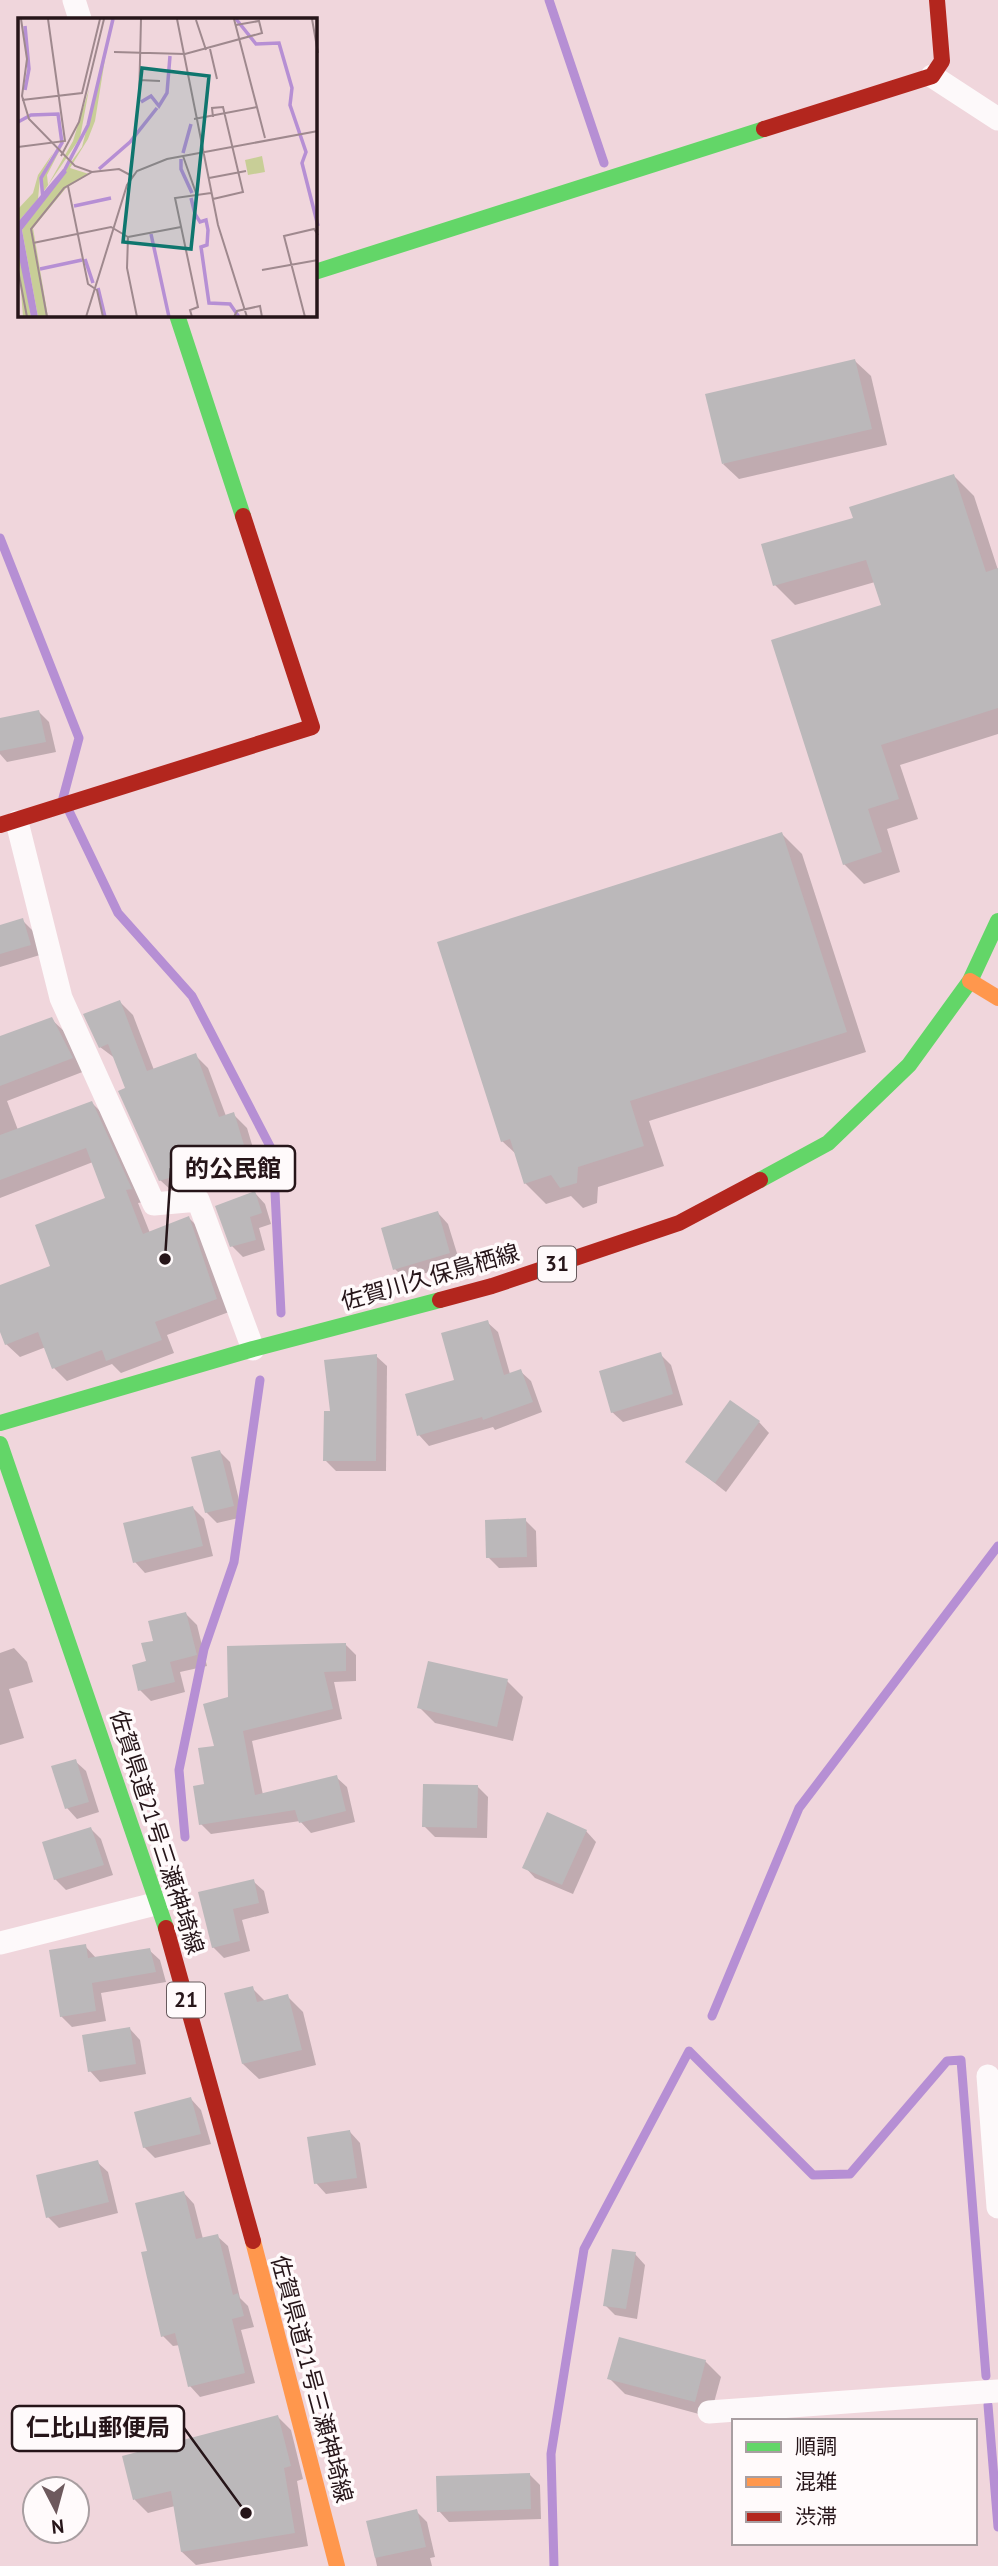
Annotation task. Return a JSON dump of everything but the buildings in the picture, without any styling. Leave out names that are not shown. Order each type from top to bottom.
[{"type":"main road","points":[[317,271],[932,76],[942,61],[937,0]]},
{"type":"main road","points":[[9,823],[312,727],[179,317]]},
{"type":"main road","name":"佐賀川久保鳥栖線","points":[[0,1423],[253,1349],[492,1286],[679,1223],[828,1143],[909,1065],[970,981],[998,921]]},
{"type":"main road","points":[[970,981],[998,998]]},
{"type":"main road","name":"佐賀県道21号三瀬神埼線","points":[[0,1444],[159,1903],[290,2375],[337,2566]]},
{"type":"street","points":[[74,0],[80,18]]},
{"type":"street","points":[[932,76],[998,119]]},
{"type":"street","points":[[9,823],[61,998],[154,1204],[198,1200],[253,1349]]},
{"type":"street","points":[[0,1942],[159,1903]]},
{"type":"street","points":[[988,2076],[998,2207]]},
{"type":"street","points":[[709,2413],[998,2392]]},
{"type":"waterway","points":[[549,0],[604,163]]},
{"type":"waterway","points":[[0,538],[79,738],[63,798]]},
{"type":"waterway","points":[[69,811],[118,913],[192,996],[273,1152],[281,1313]]},
{"type":"waterway","points":[[185,1837],[179,1770],[204,1649],[234,1562],[260,1380]]},
{"type":"waterway","points":[[712,2016],[799,1808],[998,1546]]},
{"type":"waterway","points":[[554,2566],[551,2454],[584,2249],[689,2051],[813,2175],[850,2174],[947,2061],[961,2060],[986,2376]]},
{"type":"waterway","points":[[988,2405],[998,2527]]},
{"type":"traffic: fast","points":[[317,271],[764,129]]},
{"type":"traffic: fast","points":[[178,317],[243,516]]},
{"type":"traffic: fast","points":[[760,1180],[828,1143],[909,1065],[970,981],[998,921]]},
{"type":"traffic: fast","points":[[0,1423],[253,1349],[440,1300]]},
{"type":"traffic: fast","points":[[0,1444],[166,1928]]},
{"type":"traffic: slow","points":[[970,981],[998,998]]},
{"type":"traffic: slow","points":[[253,2241],[337,2566]]},
{"type":"traffic: jam","points":[[764,129],[932,76],[942,61],[937,0]]},
{"type":"traffic: jam","points":[[0,825],[312,727],[243,516]]},
{"type":"traffic: jam","points":[[440,1300],[492,1286],[679,1223],[760,1180]]},
{"type":"traffic: jam","points":[[166,1928],[253,2241]]},
{"type":"place","name":"的公民館","points":[[165,1259]]},
{"type":"place","name":"仁比山郵便局","points":[[246,2513]]}]
